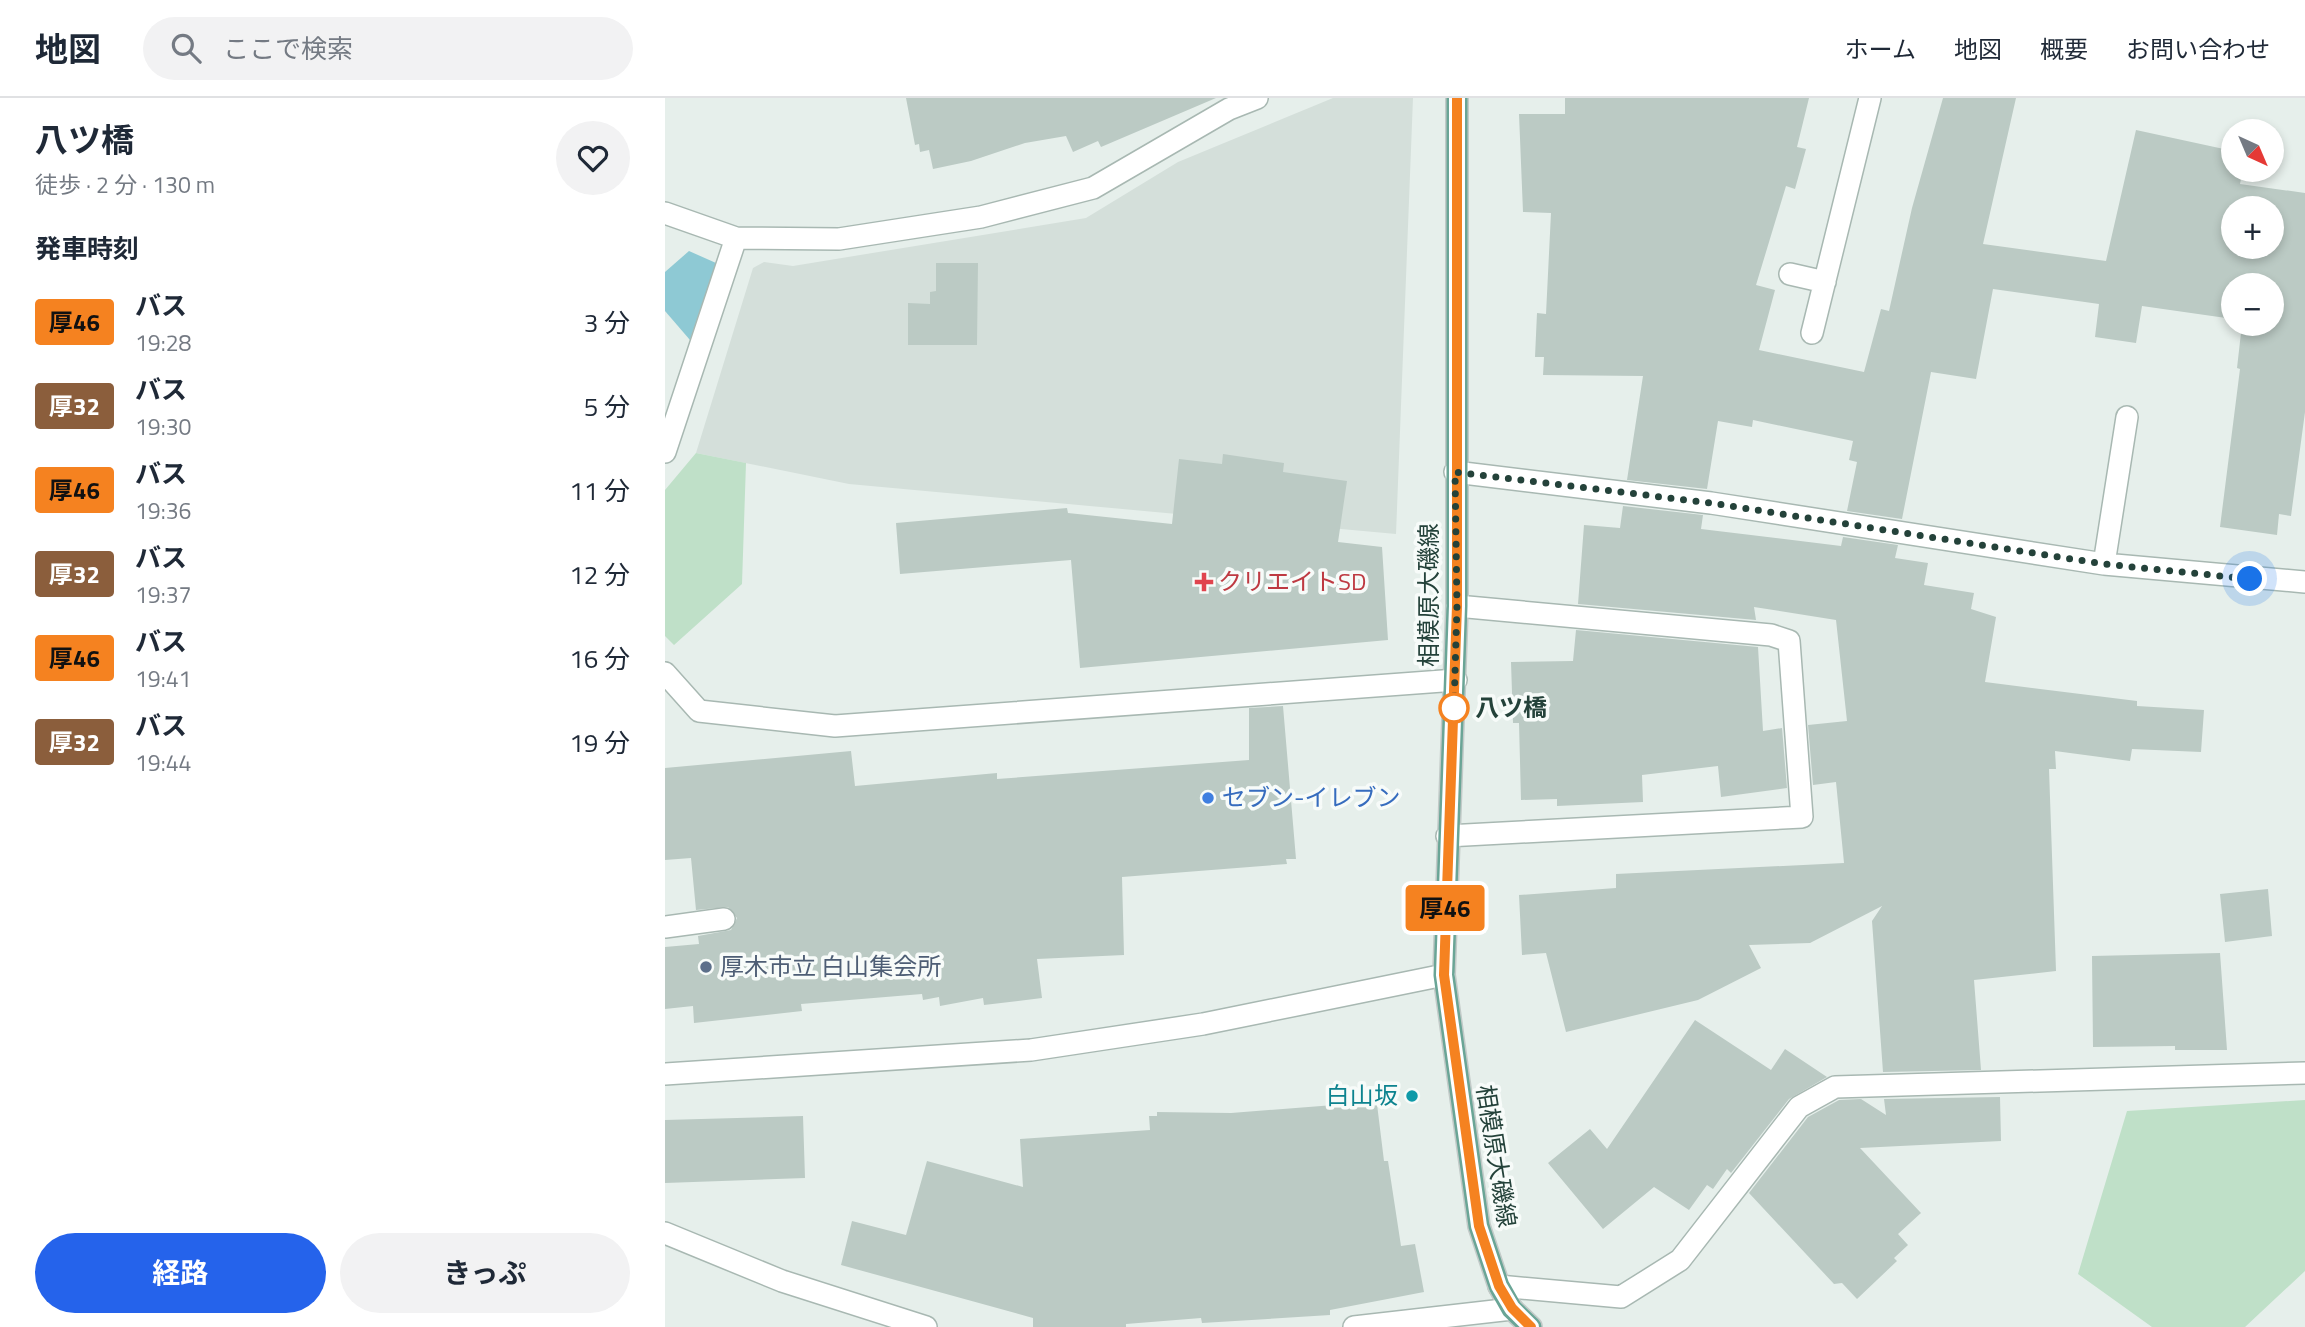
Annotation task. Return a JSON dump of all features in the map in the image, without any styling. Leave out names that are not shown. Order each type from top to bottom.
[{"type":"main road","name":"相模原大磯線","points":[[1457,98],[1456,680],[1447,836],[1444,975],[1476,1214],[1499,1286],[1512,1308],[1531,1327]]},
{"type":"street","points":[[665,213],[736,238],[839,239],[982,217],[1093,188],[1229,109],[1257,98]]},
{"type":"street","points":[[1812,333],[1870,98]]},
{"type":"street","points":[[665,452],[736,238]]},
{"type":"street","points":[[1790,274],[1825,282]]},
{"type":"street","points":[[2104,564],[2127,417]]},
{"type":"street","points":[[1455,472],[1711,503],[2104,564],[2305,582]]},
{"type":"street","points":[[1447,836],[1802,817],[1789,641],[1771,635],[1457,606]]},
{"type":"street","points":[[665,673],[699,711],[835,726],[1456,680]]},
{"type":"street","points":[[665,927],[724,919]]},
{"type":"street","points":[[665,1074],[1031,1050],[1203,1024],[1444,975]]},
{"type":"street","points":[[1499,1286],[1621,1297],[1680,1260],[1799,1107],[1835,1087],[2305,1073]]},
{"type":"street","points":[[665,1233],[782,1281],[926,1327]]},
{"type":"street","points":[[1354,1327],[1512,1308]]},
{"type":"shaded area","points":[[1333,98],[1413,98],[1396,534],[849,484],[696,453],[753,268],[764,262],[793,266],[1086,218],[1178,162]]},
{"type":"green space","points":[[696,453],[746,463],[742,584],[674,645],[665,636],[665,490]]},
{"type":"green space","points":[[2305,1100],[2305,1271],[2245,1327],[2152,1327],[2078,1274],[2127,1111]]},
{"type":"water","points":[[689,251],[716,263],[690,340],[665,311],[665,272]]},
{"type":"building","points":[[906,98],[1216,98],[1101,147],[1098,141],[1073,152],[1066,136],[1025,143],[971,161],[933,169],[929,150],[920,152],[919,144],[915,145]]},
{"type":"building","points":[[1565,98],[1809,98],[1797,147],[1806,149],[1795,189],[1786,186],[1756,285],[1775,290],[1759,350],[1864,372],[1881,309],[1889,311],[1912,208],[1943,98],[2016,98],[1983,244],[2106,261],[2136,130],[2221,148],[2221,182],[2240,182],[2305,193],[2305,412],[2291,516],[2279,514],[2277,535],[2220,527],[2240,369],[2237,368],[2241,336],[2284,336],[2284,273],[2221,273],[2221,317],[2142,306],[2136,343],[2095,337],[2099,304],[1993,289],[1976,379],[1931,372],[1902,519],[1847,511],[1857,462],[1849,460],[1853,441],[1753,420],[1752,427],[1718,421],[1707,489],[1627,480],[1643,376],[1543,375],[1544,357],[1535,357],[1537,313],[1546,314],[1551,213],[1523,212],[1519,114],[1565,114]]},
{"type":"building","points":[[936,263],[978,263],[977,345],[908,345],[908,303],[930,304],[930,292],[936,291]]},
{"type":"building","points":[[1223,454],[1284,463],[1283,472],[1347,481],[1338,542],[1382,547],[1388,640],[1080,668],[1071,560],[900,574],[896,523],[1067,508],[1068,513],[1172,524],[1179,459],[1222,464]]},
{"type":"building","points":[[1623,506],[1703,515],[1701,529],[1841,546],[1843,537],[1898,545],[1895,558],[1928,563],[1924,585],[1974,593],[1971,609],[1996,617],[1985,682],[2137,701],[2137,706],[2204,710],[2201,752],[2132,749],[2130,761],[2055,751],[2056,769],[2049,769],[2056,971],[1974,980],[1981,1070],[1883,1072],[1872,921],[1882,906],[1810,943],[1749,945],[1761,968],[1698,1000],[1566,1032],[1546,953],[1522,955],[1519,895],[1616,888],[1616,874],[1844,863],[1836,782],[1813,785],[1808,725],[1847,721],[1836,620],[1754,607],[1756,620],[1578,604],[1584,525],[1620,528]]},
{"type":"building","points":[[1576,630],[1758,647],[1763,731],[1782,728],[1787,788],[1721,797],[1718,766],[1642,775],[1643,802],[1557,806],[1557,799],[1521,800],[1519,723],[1513,723],[1511,662],[1573,661]]},
{"type":"building","points":[[1283,706],[1296,859],[1286,859],[1287,864],[1122,877],[1124,955],[1037,959],[1042,998],[984,1005],[983,998],[940,1006],[939,997],[923,1000],[922,994],[801,1004],[802,1011],[694,1023],[693,1006],[665,1009],[665,947],[699,944],[698,936],[731,930],[737,918],[728,907],[696,910],[691,858],[665,860],[665,768],[851,751],[855,786],[997,773],[997,779],[1249,760],[1249,708]]},
{"type":"building","points":[[2268,889],[2272,936],[2225,942],[2220,894]]},
{"type":"building","points":[[2220,953],[2227,1050],[2175,1050],[2175,1046],[2093,1047],[2092,956]]},
{"type":"building","points":[[1695,1020],[1771,1070],[1785,1049],[1827,1077],[1789,1099],[1731,1173],[1727,1169],[1713,1189],[1707,1185],[1689,1210],[1654,1187],[1603,1229],[1548,1163],[1590,1129],[1607,1149]]},
{"type":"building","points":[[1376,1096],[1384,1161],[1388,1161],[1401,1246],[1415,1244],[1424,1292],[1330,1310],[1330,1315],[1202,1323],[1201,1318],[1126,1324],[1126,1327],[1033,1327],[1033,1318],[841,1265],[852,1221],[906,1235],[927,1161],[1023,1187],[1020,1139],[1150,1130],[1149,1116],[1157,1116],[1157,1112],[1231,1113],[1334,1105],[1332,1097]]},
{"type":"building","points":[[2000,1097],[2001,1141],[1860,1148],[1921,1213],[1898,1234],[1908,1245],[1894,1258],[1897,1261],[1857,1299],[1842,1283],[1834,1284],[1749,1193],[1808,1117],[1839,1100],[1861,1099],[1886,1115],[1884,1099]]},
{"type":"building","points":[[803,1116],[805,1178],[665,1183],[665,1120]]},
{"type":"bus line","name":"厚46","points":[[1457,98],[1456,680],[1447,836],[1444,975],[1468,1166],[1479,1226],[1499,1286],[1512,1308],[1531,1327]]},
{"type":"place","name":"クリエイトSD","points":[[1204,582]]},
{"type":"place","name":"八ツ橋","points":[[1454,708]]},
{"type":"place","name":"セブン-イレブン","points":[[1208,798]]},
{"type":"place","name":"厚木市立 白山集会所","points":[[706,967]]},
{"type":"place","name":"白山坂","points":[[1412,1096]]},
{"type":"route","points":[[1454,708],[1457,606],[1455,472],[1711,503],[2104,564],[2250,579]]}]
